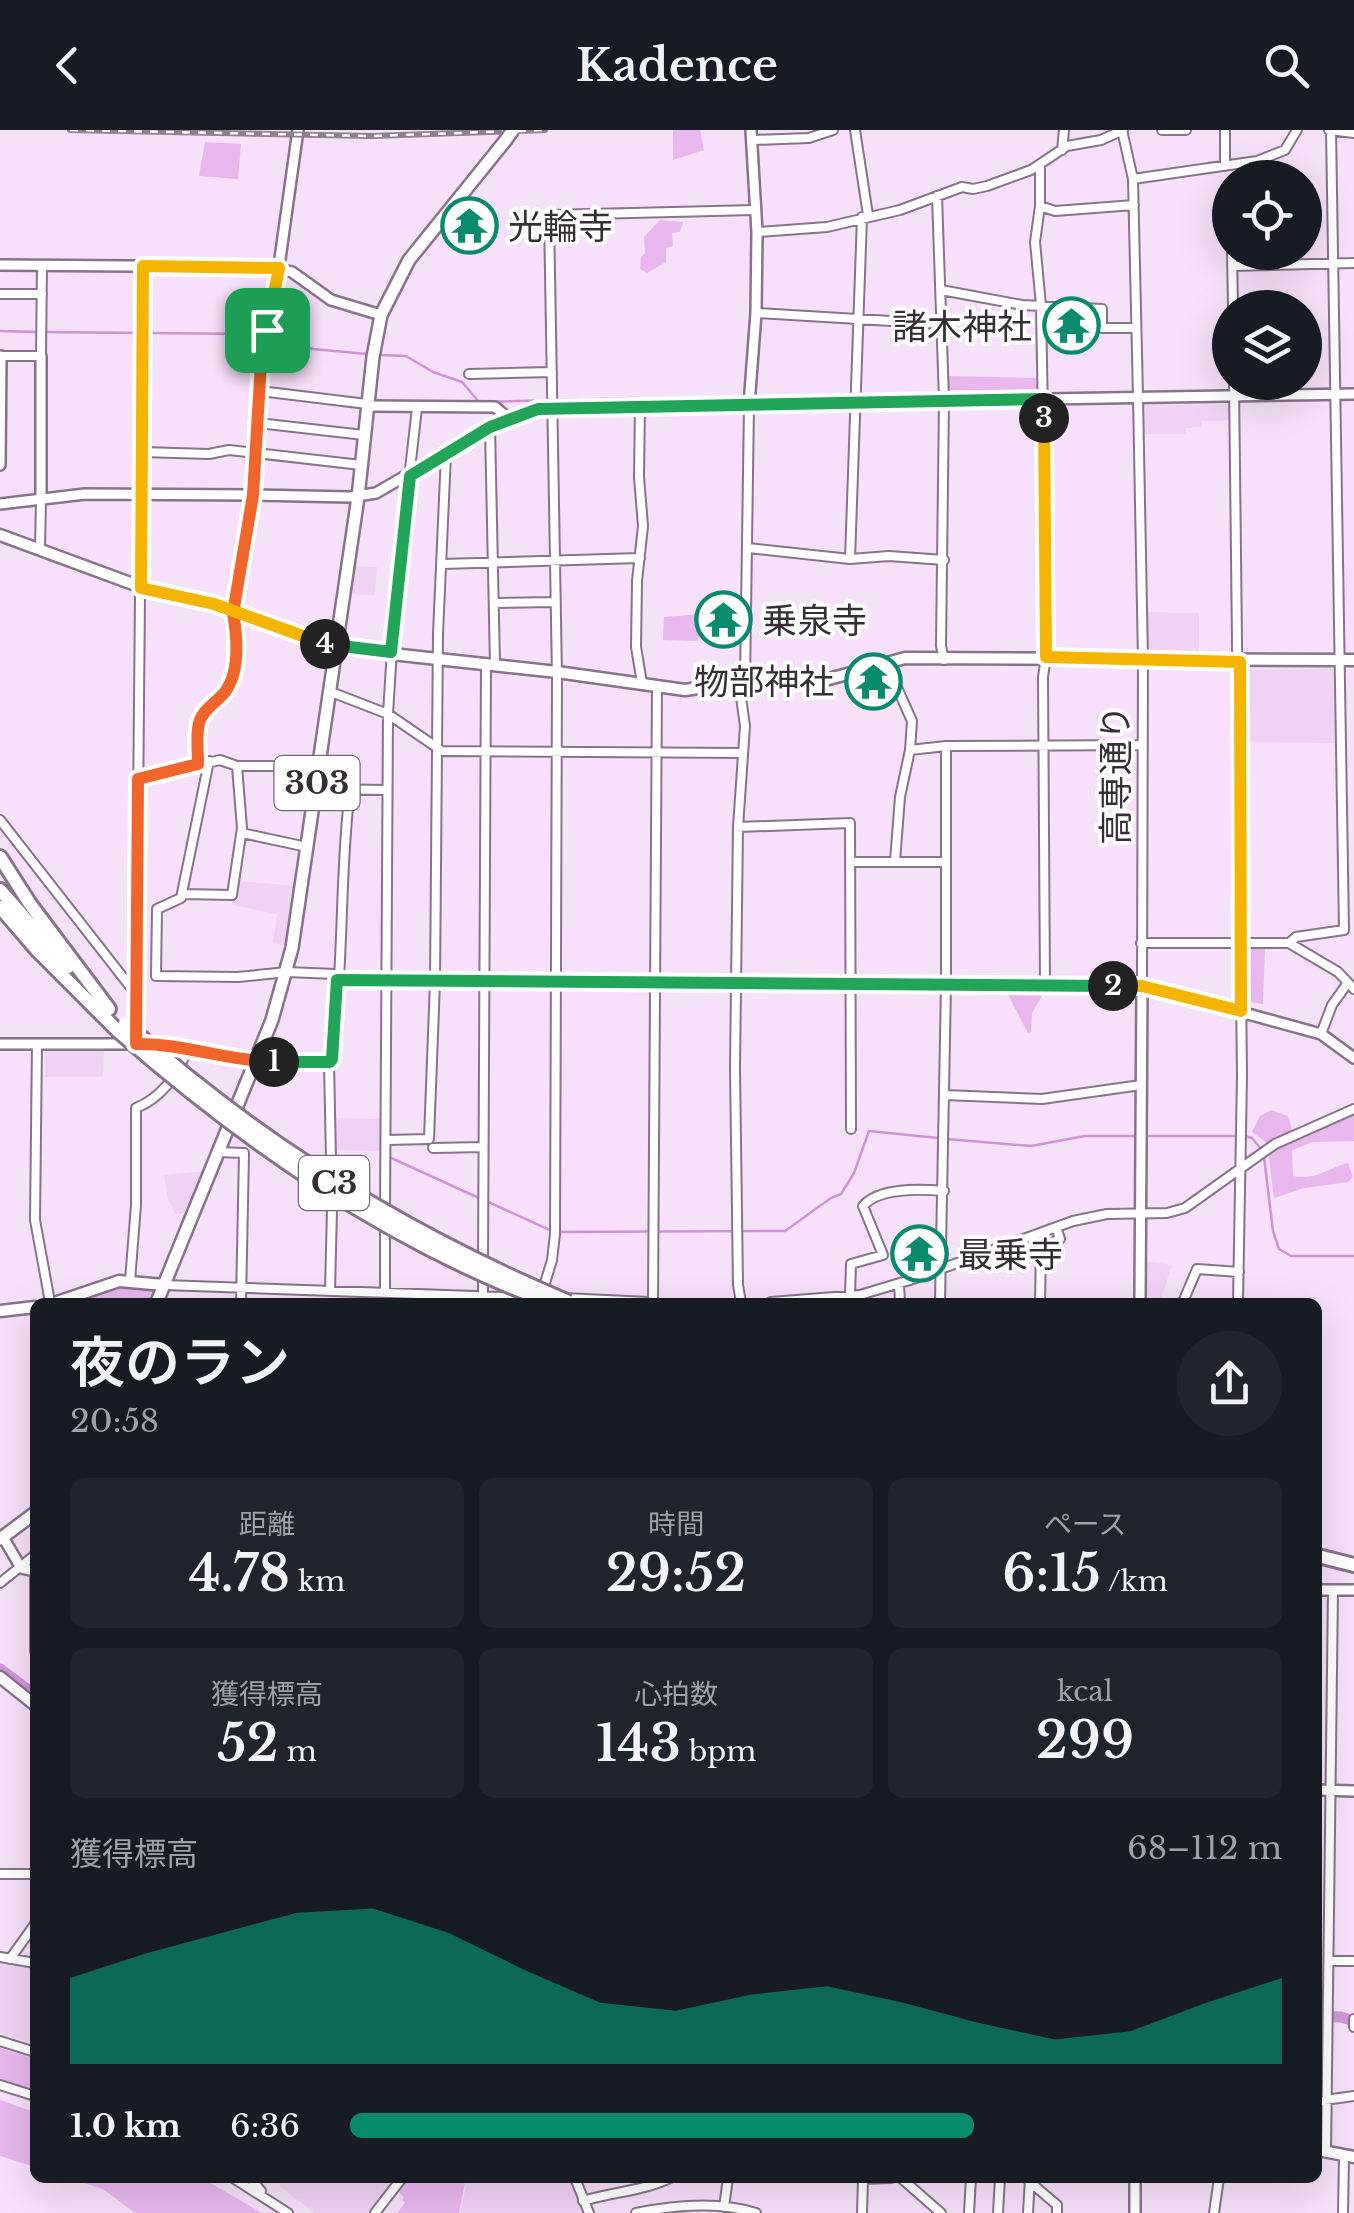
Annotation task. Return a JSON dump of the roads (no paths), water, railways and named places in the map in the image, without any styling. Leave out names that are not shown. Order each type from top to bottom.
[{"type":"highway","name":"303","points":[[159,1298],[256,1060],[287,972],[331,692],[382,315],[410,260],[514,130]]},
{"type":"highway","points":[[0,857],[30,904],[109,1008]]},
{"type":"highway","name":"C3","points":[[0,890],[109,1008],[121,1027],[218,1103],[331,1181],[456,1251],[560,1298]]},
{"type":"highway","name":"C3","points":[[2,911],[201,1102],[300,1174],[452,1260],[537,1298]]},
{"type":"highway","points":[[1,1535],[30,1516]]},
{"type":"highway","points":[[1322,1557],[1354,1565]]},
{"type":"main road","points":[[0,535],[141,588],[199,600],[337,648],[685,690],[742,682],[829,679],[891,660],[1354,660]]},
{"type":"main road","points":[[66,1298],[119,1281],[164,1285]]},
{"type":"main road","points":[[0,1311],[30,1308]]},
{"type":"main road","points":[[0,1676],[30,1701]]},
{"type":"main road","points":[[1322,2151],[1349,2156]]},
{"type":"street","points":[[198,764],[199,724],[234,675],[233,613],[253,495],[264,346],[298,130]]},
{"type":"street","points":[[740,1298],[735,1068],[738,827],[746,726],[742,682],[748,548],[745,512],[756,313],[752,135],[809,138],[833,130]]},
{"type":"street","points":[[850,560],[857,322],[865,216],[855,130]]},
{"type":"street","points":[[1062,152],[1064,130]]},
{"type":"street","points":[[756,232],[827,227],[900,210],[962,187],[987,186],[1040,165],[1067,146],[1101,140],[1122,130]]},
{"type":"street","name":"高専通り","points":[[1122,130],[1133,179],[1143,660],[1142,1298]]},
{"type":"street","points":[[1162,130],[1186,130]]},
{"type":"street","points":[[1225,130],[1228,160]]},
{"type":"street","points":[[1262,160],[1285,150],[1297,130]]},
{"type":"street","points":[[1289,943],[1296,938],[1344,930],[1330,130],[1354,133]]},
{"type":"street","points":[[1040,165],[1040,206],[1034,242],[1044,399],[1045,986]]},
{"type":"street","points":[[1133,179],[1212,167]]},
{"type":"street","points":[[937,196],[944,400],[944,660]]},
{"type":"street","points":[[1040,206],[1055,211],[1134,205]]},
{"type":"street","points":[[545,1298],[555,1234],[557,750],[549,215],[755,210]]},
{"type":"street","points":[[1322,263],[1354,264]]},
{"type":"street","points":[[0,265],[279,268],[296,274],[338,303],[382,315]]},
{"type":"street","points":[[40,550],[42,265]]},
{"type":"street","points":[[136,1044],[143,266]]},
{"type":"street","points":[[941,290],[1022,305],[1102,309],[1102,328],[1135,328]]},
{"type":"street","points":[[0,294],[42,294]]},
{"type":"street","points":[[756,313],[940,324]]},
{"type":"street","points":[[0,464],[0,356],[41,356]]},
{"type":"street","points":[[469,374],[552,372]]},
{"type":"street","points":[[260,391],[367,405],[495,408],[508,418]]},
{"type":"street","points":[[1322,394],[1354,394]]},
{"type":"street","points":[[0,504],[41,498],[142,494],[358,497],[376,493],[410,476],[508,418],[552,403],[1212,397]]},
{"type":"street","points":[[1235,400],[1240,662],[1238,1298]]},
{"type":"street","points":[[640,405],[643,526],[636,647],[642,683]]},
{"type":"street","points":[[385,1291],[388,714],[391,652],[418,408]]},
{"type":"street","points":[[258,423],[364,435]]},
{"type":"street","points":[[483,1296],[486,750],[494,603],[490,427]]},
{"type":"street","points":[[142,452],[256,453],[362,465]]},
{"type":"street","points":[[386,1140],[428,1139],[446,454]]},
{"type":"street","points":[[748,548],[850,560],[890,556],[944,560]]},
{"type":"street","points":[[442,564],[640,558]]},
{"type":"street","points":[[494,603],[555,602]]},
{"type":"street","points":[[891,660],[894,683],[912,721],[895,861]]},
{"type":"street","points":[[651,1298],[657,685]]},
{"type":"street","points":[[331,692],[388,714],[442,751],[743,753]]},
{"type":"street","points":[[910,750],[946,746],[1142,745]]},
{"type":"street","points":[[940,1298],[946,746]]},
{"type":"street","points":[[138,779],[209,761],[273,766],[317,783],[350,790],[387,790]]},
{"type":"street","points":[[209,761],[196,831],[190,840],[183,894],[157,909],[156,976],[238,977],[287,972],[338,977],[343,843],[350,790]]},
{"type":"street","points":[[183,894],[232,894],[242,832],[237,766]]},
{"type":"street","points":[[1340,768],[1354,767]]},
{"type":"street","points":[[0,820],[136,995]]},
{"type":"street","points":[[738,827],[850,824],[851,1129]]},
{"type":"street","points":[[242,832],[308,847]]},
{"type":"street","points":[[851,862],[945,862]]},
{"type":"street","points":[[1141,944],[1289,943],[1338,972],[1350,986],[1332,1005],[1321,1034]]},
{"type":"street","points":[[330,1291],[330,1062],[337,980],[1142,986],[1321,1034],[1354,1058]]},
{"type":"street","points":[[0,1044],[166,1044],[256,1060],[330,1062]]},
{"type":"street","points":[[37,1044],[36,1220],[53,1298]]},
{"type":"street","points":[[130,1281],[136,1205],[136,1108],[158,1095],[182,1064],[187,1050]]},
{"type":"street","points":[[944,1095],[1042,1099],[1141,1085]]},
{"type":"street","points":[[816,1298],[900,1284],[1056,1227],[1106,1214],[1167,1213],[1185,1208],[1275,1144],[1354,1109]]},
{"type":"street","points":[[434,1148],[482,1147]]},
{"type":"street","points":[[218,1152],[244,1153],[241,1298]]},
{"type":"street","points":[[850,1295],[851,1264],[883,1255],[863,1206],[869,1199],[920,1189],[944,1192]]},
{"type":"street","points":[[1040,1298],[1041,1248],[1060,1240],[1056,1227]]},
{"type":"street","points":[[1185,1298],[1197,1268],[1239,1272]]},
{"type":"street","points":[[900,1284],[900,1298]]},
{"type":"street","points":[[164,1285],[502,1298]]},
{"type":"street","points":[[341,1291],[341,1298]]},
{"type":"street","points":[[1,1535],[21,1568],[30,1570]]},
{"type":"street","points":[[0,1583],[30,1560]]},
{"type":"street","points":[[1322,1590],[1354,1590]]},
{"type":"street","points":[[1322,2151],[1328,2099],[1333,1590]]},
{"type":"street","points":[[1322,1790],[1354,1791]]},
{"type":"street","points":[[0,1874],[30,1874]]},
{"type":"street","points":[[1322,1913],[1331,1913]]},
{"type":"street","points":[[10,1959],[30,1931]]},
{"type":"street","points":[[0,1957],[30,1962]]},
{"type":"street","points":[[1330,1961],[1354,1961]]},
{"type":"street","points":[[1322,2019],[1328,2018]]},
{"type":"street","points":[[1354,2019],[1354,2027]]},
{"type":"street","points":[[0,2041],[30,2050]]},
{"type":"street","points":[[0,2086],[30,2095]]},
{"type":"street","points":[[1322,2100],[1354,2096]]},
{"type":"street","points":[[1343,2213],[1349,2156]]},
{"type":"street","points":[[242,2183],[288,2213]]},
{"type":"street","points":[[254,2183],[263,2194]]},
{"type":"street","points":[[375,2213],[398,2183]]},
{"type":"street","points":[[577,2183],[589,2213]]},
{"type":"street","points":[[638,2190],[639,2183]]},
{"type":"street","points":[[583,2201],[657,2183]]},
{"type":"street","points":[[724,2207],[727,2183]]},
{"type":"street","points":[[861,2183],[862,2213]]},
{"type":"street","points":[[908,2183],[941,2213]]},
{"type":"street","points":[[969,2213],[971,2183]]},
{"type":"street","points":[[998,2213],[1000,2183]]},
{"type":"street","points":[[1028,2213],[1030,2183]]},
{"type":"street","points":[[1033,2183],[1057,2205],[1057,2213]]},
{"type":"street","points":[[1136,2183],[1136,2213]]},
{"type":"street","points":[[1214,2213],[1218,2183]]},
{"type":"street","points":[[636,2213],[687,2205],[756,2213]]},
{"type":"waterway","points":[[0,331],[38,332]]},
{"type":"waterway","points":[[46,332],[138,333]]},
{"type":"waterway","points":[[146,333],[259,334]]},
{"type":"waterway","points":[[280,335],[313,349],[367,354]]},
{"type":"waterway","points":[[380,355],[406,356],[433,372],[462,382],[479,402],[635,398]]},
{"type":"waterway","points":[[560,1232],[785,1231],[841,1194],[854,1173],[869,1131],[938,1138]]},
{"type":"waterway","points":[[946,1139],[1031,1146],[1085,1136],[1137,1136]]},
{"type":"waterway","points":[[1145,1136],[1237,1136]]},
{"type":"waterway","points":[[1245,1136],[1261,1149]]},
{"type":"waterway","points":[[389,1157],[479,1198]]},
{"type":"waterway","points":[[1264,1157],[1273,1231],[1279,1249],[1291,1256],[1354,1256]]},
{"type":"waterway","points":[[486,1201],[552,1231]]},
{"type":"waterway","points":[[0,1669],[30,1691]]},
{"type":"waterway","points":[[1322,2016],[1354,2021]]},
{"type":"railway","points":[[70,130],[372,136],[545,130]]},
{"type":"place","name":"光輪寺","points":[[469,226]]},
{"type":"place","name":"諸木神社","points":[[1071,326]]},
{"type":"place","name":"乗泉寺","points":[[723,620]]},
{"type":"place","name":"物部神社","points":[[873,681]]},
{"type":"place","name":"最乗寺","points":[[919,1254]]}]
